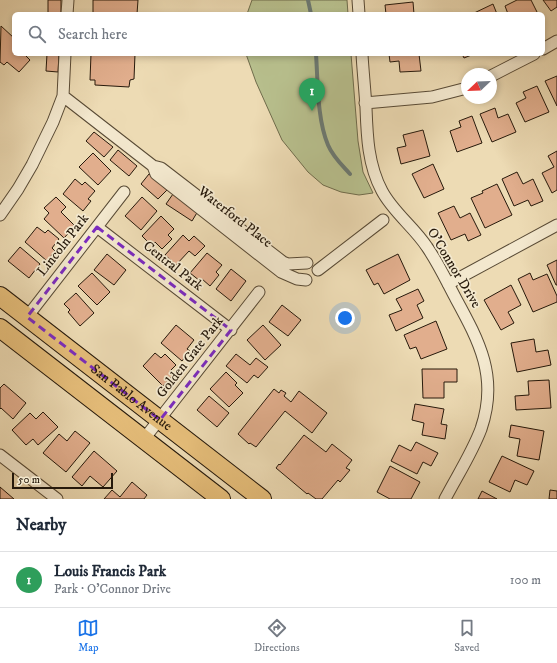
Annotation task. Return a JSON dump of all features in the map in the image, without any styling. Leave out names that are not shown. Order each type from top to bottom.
[{"type":"main road","name":"San Pablo Avenue","points":[[0,296],[262,499]]},
{"type":"main road","name":"San Pablo Avenue","points":[[0,328],[221,499]]},
{"type":"street","points":[[67,12],[68,0]]},
{"type":"street","points":[[358,0],[359,12]]},
{"type":"street","points":[[545,48],[557,41]]},
{"type":"street","points":[[0,215],[18,189],[53,122],[63,96],[65,56]]},
{"type":"street","name":"O'Connor Drive","points":[[362,56],[369,154],[377,180],[382,191],[396,211],[427,247],[480,346],[486,371],[486,409],[481,428],[446,499]]},
{"type":"street","points":[[497,73],[530,56]]},
{"type":"street","points":[[365,103],[432,97],[461,90]]},
{"type":"street","name":"Waterford Place","points":[[63,96],[153,166],[161,168],[283,262],[288,264],[307,263]]},
{"type":"street","name":"Waterford Place","points":[[153,166],[156,174],[281,272],[296,279],[306,280]]},
{"type":"street","name":"Lincoln Park","points":[[27,317],[124,192]]},
{"type":"street","points":[[318,270],[314,264],[307,263],[303,265],[300,272],[302,278],[310,281],[314,279],[317,276],[318,270],[383,220]]},
{"type":"street","points":[[448,284],[557,225]]},
{"type":"street","name":"Central Park","points":[[97,227],[231,330]]},
{"type":"street","name":"Golden Gate Park","points":[[144,440],[231,330],[259,292]]},
{"type":"street","points":[[0,455],[57,499]]},
{"type":"highlighted area","points":[[97,227],[231,330],[160,420],[27,317]]},
{"type":"green space","points":[[252,0],[347,0],[348,12],[248,12]]},
{"type":"green space","points":[[247,56],[351,56],[358,141],[363,172],[373,193],[359,195],[341,192],[323,185],[308,172],[282,140],[256,82]]},
{"type":"building","points":[[48,0],[61,0],[61,12],[48,12]]},
{"type":"building","points":[[93,0],[138,0],[137,12],[93,12]]},
{"type":"building","points":[[517,0],[531,0],[537,12],[507,12],[505,6]]},
{"type":"building","points":[[543,0],[557,0],[557,7],[551,11]]},
{"type":"building","points":[[413,2],[414,12],[386,12],[385,5]]},
{"type":"building","points":[[493,4],[496,12],[476,12]]},
{"type":"building","points":[[1,26],[12,36],[12,56],[26,56],[30,60],[19,72],[7,62],[4,65],[0,62]]},
{"type":"building","points":[[47,56],[59,56],[58,72],[46,71]]},
{"type":"building","points":[[91,56],[135,56],[134,79],[130,80],[129,87],[95,85],[95,80],[90,80]]},
{"type":"building","points":[[389,56],[419,56],[421,71],[400,72],[399,61],[390,62]]},
{"type":"building","points":[[557,76],[557,106],[545,81]]},
{"type":"building","points":[[537,86],[549,112],[525,122],[516,103],[526,98],[523,92]]},
{"type":"building","points":[[495,108],[498,118],[508,114],[516,132],[492,142],[480,114]]},
{"type":"building","points":[[472,116],[482,143],[457,152],[450,131],[461,127],[459,121]]},
{"type":"building","points":[[423,130],[430,156],[401,164],[397,148],[406,146],[403,135]]},
{"type":"building","points":[[94,132],[113,147],[104,157],[86,141]]},
{"type":"building","points":[[118,150],[137,166],[129,176],[110,160]]},
{"type":"building","points":[[557,151],[557,190],[552,193],[542,173],[554,167],[548,156]]},
{"type":"building","points":[[93,153],[111,171],[98,185],[79,167]]},
{"type":"building","points":[[433,164],[444,189],[424,198],[412,174]]},
{"type":"building","points":[[517,172],[523,184],[533,179],[543,201],[531,206],[528,200],[514,206],[502,179]]},
{"type":"building","points":[[149,174],[167,190],[158,199],[141,184]]},
{"type":"building","points":[[75,179],[82,185],[85,182],[95,191],[88,199],[91,201],[83,211],[63,194]]},
{"type":"building","points":[[497,184],[512,215],[485,228],[471,198],[483,193],[482,191]]},
{"type":"building","points":[[173,194],[198,211],[192,221],[166,204]]},
{"type":"building","points":[[56,197],[66,207],[61,212],[75,226],[64,238],[44,219],[49,213],[44,208]]},
{"type":"building","points":[[142,197],[157,211],[141,230],[125,216]]},
{"type":"building","points":[[454,206],[460,218],[470,213],[481,235],[468,241],[465,234],[451,240],[438,213]]},
{"type":"building","points":[[161,216],[174,229],[168,235],[172,239],[162,249],[155,242],[152,246],[142,236]]},
{"type":"building","points":[[37,227],[45,233],[48,230],[59,239],[52,248],[55,251],[47,261],[25,242]]},
{"type":"building","points":[[183,235],[189,241],[194,236],[205,246],[195,256],[189,251],[176,265],[165,255]]},
{"type":"building","points":[[20,247],[40,264],[29,278],[8,261]]},
{"type":"building","points":[[207,253],[222,265],[216,272],[219,275],[210,286],[202,279],[200,281],[190,273]]},
{"type":"building","points":[[107,254],[126,270],[114,285],[94,270]]},
{"type":"building","points":[[398,254],[410,280],[384,294],[378,283],[374,285],[366,270]]},
{"type":"building","points":[[557,260],[557,285],[556,285],[547,265]]},
{"type":"building","points":[[231,269],[246,281],[231,301],[216,289]]},
{"type":"building","points":[[92,273],[110,292],[97,305],[78,286]]},
{"type":"building","points":[[530,273],[533,280],[547,274],[557,296],[557,302],[533,312],[518,279]]},
{"type":"building","points":[[511,285],[521,305],[508,312],[514,323],[501,330],[484,300]]},
{"type":"building","points":[[418,289],[424,301],[417,305],[423,318],[396,331],[389,315],[402,310],[396,299]]},
{"type":"building","points":[[76,293],[94,313],[80,326],[68,312],[70,310],[64,304]]},
{"type":"building","points":[[282,305],[301,320],[288,336],[269,322]]},
{"type":"building","points":[[436,321],[447,349],[421,359],[416,347],[410,349],[404,335]]},
{"type":"building","points":[[176,325],[194,340],[187,349],[190,351],[182,361],[161,343]]},
{"type":"building","points":[[263,325],[281,345],[265,360],[247,340]]},
{"type":"building","points":[[534,339],[536,352],[548,350],[551,365],[517,372],[511,343]]},
{"type":"building","points":[[155,353],[161,358],[165,354],[176,365],[169,372],[173,375],[163,386],[143,366]]},
{"type":"building","points":[[236,354],[250,365],[256,358],[268,367],[258,378],[254,375],[247,383],[226,366]]},
{"type":"building","points":[[422,369],[457,369],[457,382],[444,382],[444,398],[423,398]]},
{"type":"building","points":[[226,372],[237,383],[235,385],[243,393],[229,407],[210,389]]},
{"type":"building","points":[[549,380],[551,408],[516,410],[515,396],[529,395],[528,381]]},
{"type":"building","points":[[4,384],[26,403],[13,419],[1,408],[0,409],[0,388]]},
{"type":"building","points":[[274,389],[279,393],[281,390],[286,393],[284,396],[291,402],[299,391],[327,413],[312,433],[285,411],[256,447],[250,443],[249,444],[238,434]]},
{"type":"building","points":[[209,396],[229,413],[217,427],[197,410]]},
{"type":"building","points":[[415,404],[444,409],[441,424],[447,425],[445,439],[422,435],[424,423],[412,420]]},
{"type":"building","points":[[43,412],[58,427],[38,445],[33,439],[26,445],[12,430],[30,413],[36,419]]},
{"type":"building","points":[[511,425],[544,431],[539,460],[517,456],[520,439],[509,437]]},
{"type":"building","points":[[75,431],[90,443],[66,472],[43,453],[59,434],[67,441]]},
{"type":"building","points":[[304,435],[326,452],[332,444],[352,460],[346,468],[350,470],[340,482],[338,480],[322,499],[316,499],[308,493],[307,494],[276,468]]},
{"type":"building","points":[[416,442],[438,453],[431,466],[423,462],[417,474],[391,461],[399,445],[411,451]]},
{"type":"building","points":[[94,451],[117,471],[103,487],[90,476],[82,486],[72,477]]},
{"type":"building","points":[[502,456],[534,471],[527,485],[515,480],[510,492],[489,482]]},
{"type":"building","points":[[390,466],[420,482],[411,499],[390,499],[377,492]]},
{"type":"building","points":[[132,482],[147,495],[144,499],[104,499],[112,490],[120,497]]},
{"type":"building","points":[[0,487],[14,499],[0,499]]},
{"type":"building","points":[[550,490],[557,491],[557,499],[549,499]]},
{"type":"building","points":[[482,491],[497,499],[478,499]]},
{"type":"waterway","points":[[308,0],[311,12]]},
{"type":"waterway","points":[[316,56],[320,112],[324,135],[332,153],[350,174]]},
{"type":"place","name":"Louis Francis Park","points":[[312,111]]}]
